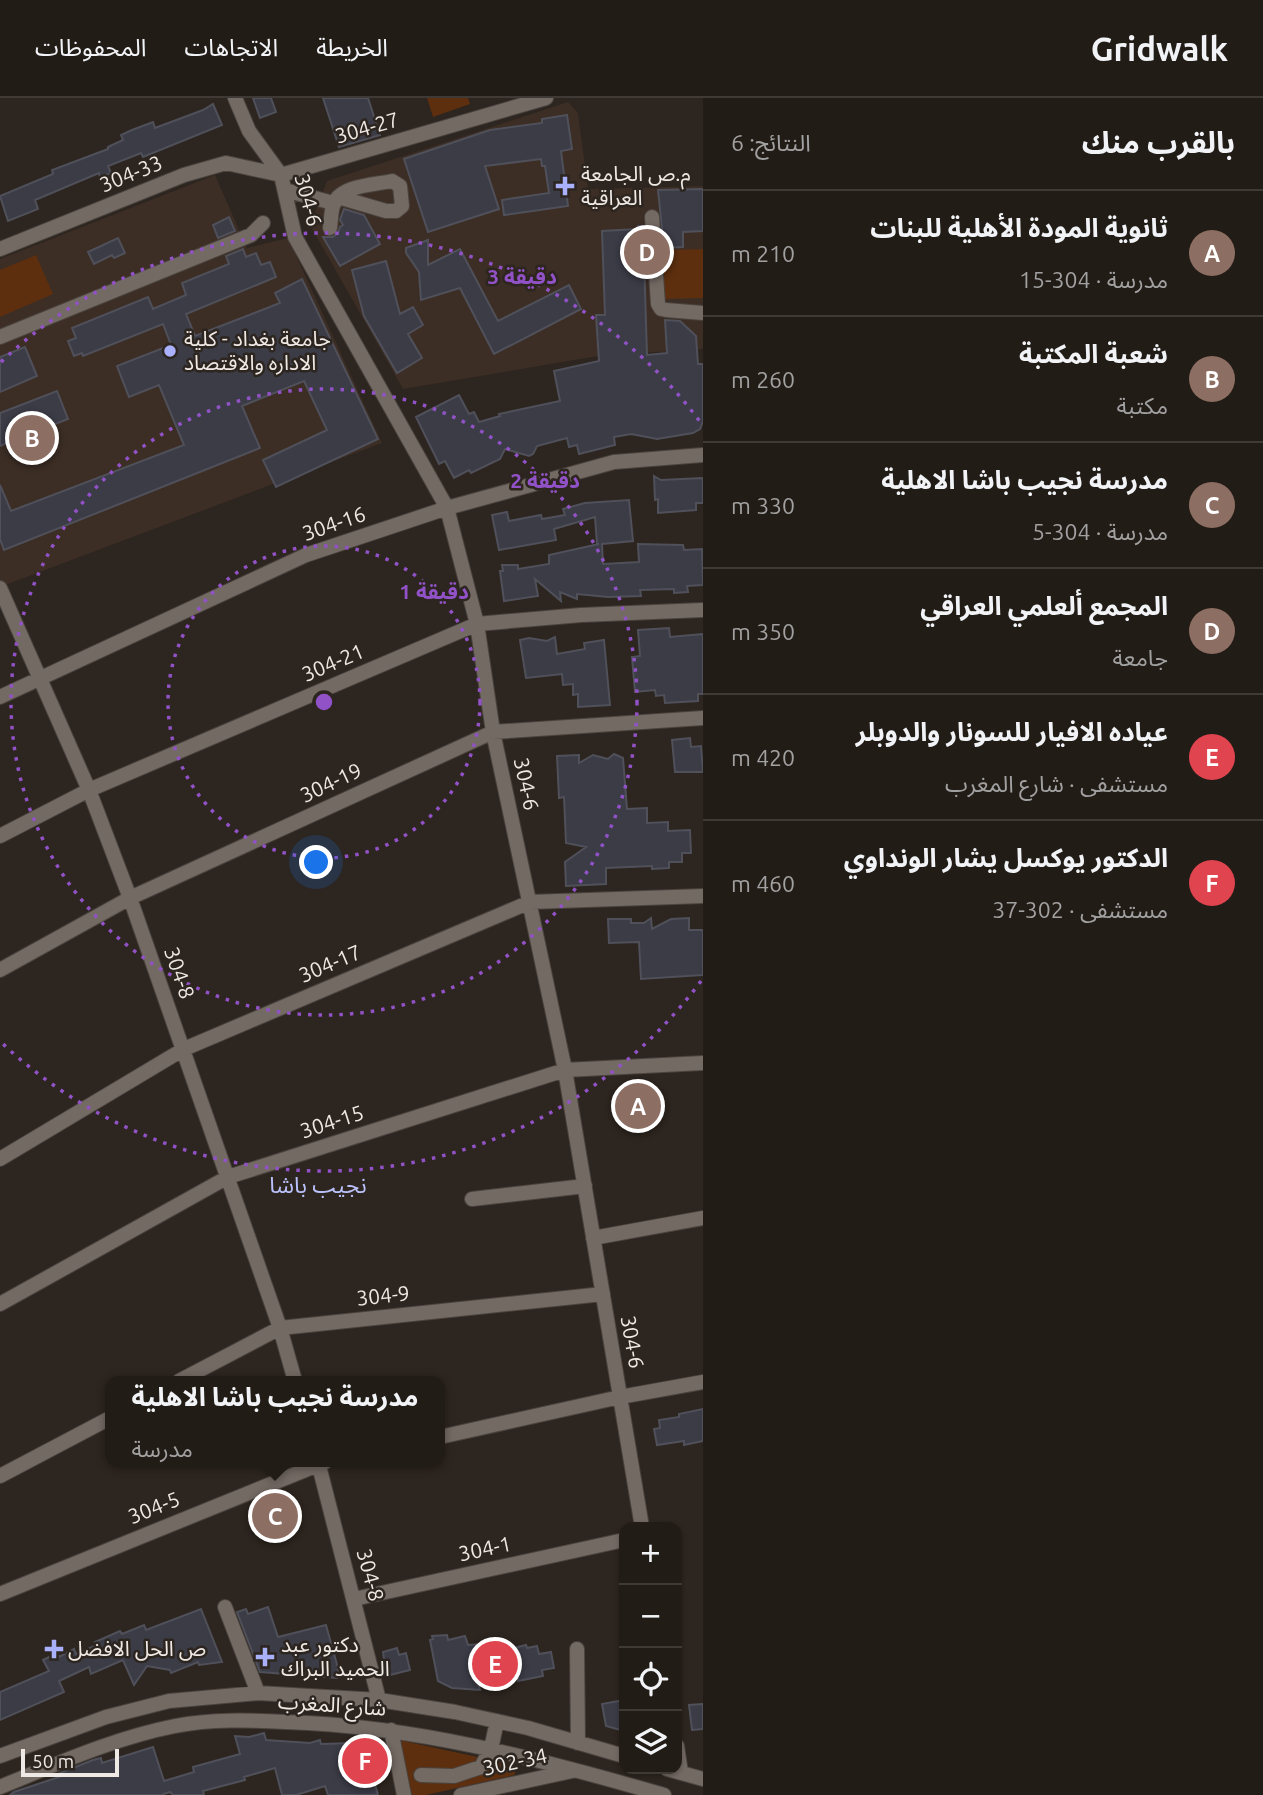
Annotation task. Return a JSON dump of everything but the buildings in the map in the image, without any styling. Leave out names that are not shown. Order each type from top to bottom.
[{"type":"street","name":"304-6","points":[[235,98],[249,131],[281,175],[295,237],[447,508],[477,624],[493,733],[565,1070],[641,1522]]},
{"type":"street","name":"304-27","points":[[281,175],[546,98]]},
{"type":"street","name":"304-33","points":[[0,249],[184,176],[226,163],[281,175]]},
{"type":"street","points":[[285,190],[336,200],[330,228]]},
{"type":"street","points":[[652,217],[658,304],[666,310],[703,313]]},
{"type":"street","points":[[0,337],[251,235],[263,223]]},
{"type":"street","name":"304-16","points":[[0,697],[40,676],[306,555],[447,508],[614,461],[703,455]]},
{"type":"street","name":"304-8","points":[[0,587],[89,790],[130,898],[280,1328],[294,1376]]},
{"type":"street","name":"304-21","points":[[0,836],[89,790],[477,624],[580,615],[703,610]]},
{"type":"street","name":"304-19","points":[[0,970],[130,898],[493,733],[703,718]]},
{"type":"street","name":"304-17","points":[[0,1158],[184,1049],[530,902],[703,896]]},
{"type":"street","name":"304-15","points":[[0,1304],[228,1177],[565,1070],[703,1063]]},
{"type":"street","points":[[472,1199],[585,1186]]},
{"type":"street","points":[[593,1238],[703,1218]]},
{"type":"street","name":"304-9","points":[[189,1376],[280,1328],[603,1294]]},
{"type":"street","points":[[445,1436],[620,1397],[703,1382]]},
{"type":"street","points":[[0,1476],[105,1421]]},
{"type":"street","name":"304-5","points":[[0,1594],[308,1467]]},
{"type":"street","name":"304-8","points":[[321,1467],[379,1700]]},
{"type":"street","name":"304-1","points":[[354,1599],[619,1541]]},
{"type":"street","points":[[225,1607],[258,1693]]},
{"type":"street","points":[[576,1649],[578,1743]]},
{"type":"street","name":"شارع المغرب","points":[[0,1756],[106,1717],[144,1707],[169,1701],[258,1693],[379,1700],[497,1721],[619,1755]]},
{"type":"street","name":"شارع المغرب","points":[[0,1787],[116,1741],[176,1726],[239,1720],[306,1722],[391,1730],[491,1749],[664,1795]]},
{"type":"street","points":[[421,1775],[454,1776],[481,1767],[491,1749],[497,1721]]},
{"type":"street","points":[[391,1730],[404,1795]]},
{"type":"street","name":"302-34","points":[[461,1795],[577,1770]]},
{"type":"street","points":[[682,1773],[703,1779]]},
{"type":"shaded area","points":[[427,98],[468,98],[470,104],[433,117]]},
{"type":"shaded area","points":[[568,102],[578,113],[588,189],[703,186],[703,349],[598,356],[403,389],[310,225],[327,181]]},
{"type":"shaded area","name":"جامعة بغداد - كلية الاداره والاقتصاد","points":[[215,175],[247,248],[288,238],[382,443],[0,587],[0,259]]},
{"type":"shaded area","points":[[703,249],[703,298],[663,299],[662,250]]},
{"type":"shaded area","points":[[36,255],[53,294],[0,317],[0,270]]},
{"type":"shaded area","points":[[399,1740],[515,1765],[517,1768],[514,1775],[426,1795],[412,1795]]},
{"type":"place","name":"م.ص الجامعة العراقية","points":[[565,186]]},
{"type":"place","name":"المجمع ألعلمي العراقي","points":[[647,252]]},
{"type":"place","name":"جامعة بغداد - كلية الاداره والاقتصاد","points":[[170,351]]},
{"type":"place","name":"شعبة المكتبة","points":[[32,438]]},
{"type":"place","name":"ثانوية المودة الأهلية للبنات","points":[[638,1106]]},
{"type":"place","name":"مدرسة نجيب باشا الاهلية","points":[[275,1516]]},
{"type":"place","name":"ص الحل الافضل","points":[[54,1649]]},
{"type":"place","name":"دكتور عبد الحميد البراك","points":[[265,1657]]},
{"type":"place","name":"عياده الافيار للسونار والدوبلر","points":[[495,1664]]},
{"type":"place","name":"الدكتور يوكسل يشار الونداوي","points":[[365,1761]]},
{"type":"district","name":"نجيب باشا","points":[[318,1185]]}]
